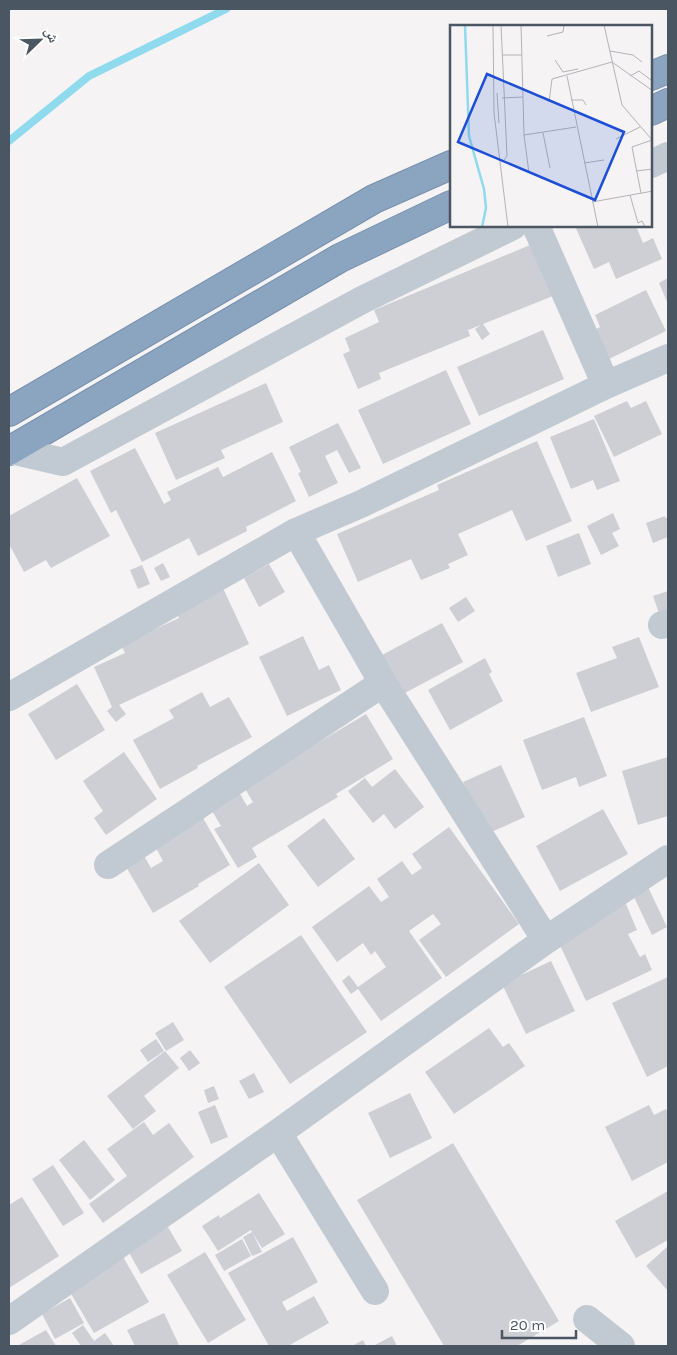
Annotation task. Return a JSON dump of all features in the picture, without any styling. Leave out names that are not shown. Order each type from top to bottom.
[{"type":"highway","points":[[652,76],[668,69]]},
{"type":"highway","points":[[652,111],[668,103]]},
{"type":"highway","points":[[9,412],[374,199],[450,165]]},
{"type":"highway","points":[[10,451],[340,258],[450,205]]},
{"type":"street","points":[[652,164],[668,156]]},
{"type":"street","points":[[10,451],[63,462],[362,300],[509,228]]},
{"type":"street","points":[[537,228],[606,385]]},
{"type":"street","points":[[9,697],[296,532],[361,504],[606,385],[668,358]]},
{"type":"street","points":[[296,532],[383,683],[546,940]]},
{"type":"street","points":[[108,865],[383,683]]},
{"type":"street","points":[[9,1321],[278,1133],[546,940],[668,859]]},
{"type":"street","points":[[278,1133],[375,1291]]},
{"type":"street","points":[[587,1319],[621,1346]]},
{"type":"building","points":[[576,228],[637,228],[643,243],[653,238],[662,259],[616,279],[609,262],[594,269]]},
{"type":"building","points":[[542,240],[563,292],[483,324],[490,334],[482,340],[475,329],[481,325],[468,330],[470,336],[379,373],[381,379],[358,389],[343,354],[350,351],[345,338],[379,322],[374,310]]},
{"type":"building","points":[[668,278],[668,304],[659,283]]},
{"type":"building","points":[[646,290],[666,331],[607,360],[592,331],[600,327],[595,315]]},
{"type":"building","points":[[543,330],[564,379],[479,416],[457,367]]},
{"type":"building","points":[[446,370],[471,424],[383,464],[358,410]]},
{"type":"building","points":[[266,383],[283,422],[221,450],[225,458],[176,480],[155,433]]},
{"type":"building","points":[[627,401],[631,408],[646,401],[662,434],[614,457],[594,416]]},
{"type":"building","points":[[594,419],[620,481],[597,490],[593,480],[571,489],[550,437]]},
{"type":"building","points":[[338,423],[361,468],[349,473],[337,450],[325,456],[338,483],[309,497],[298,473],[301,472],[289,447]]},
{"type":"building","points":[[537,441],[572,521],[526,541],[512,510],[458,534],[468,555],[448,564],[450,568],[421,580],[411,559],[358,582],[337,534],[439,490],[437,485]]},
{"type":"building","points":[[135,448],[164,504],[171,500],[167,492],[218,467],[223,477],[272,452],[296,501],[246,527],[247,531],[198,556],[189,538],[142,562],[116,510],[111,513],[90,471]]},
{"type":"building","points":[[77,478],[110,536],[51,568],[46,560],[24,572],[9,544],[9,516]]},
{"type":"building","points":[[613,513],[620,529],[612,533],[619,546],[601,555],[587,526]]},
{"type":"building","points":[[665,516],[665,518],[668,517],[668,537],[653,543],[646,523]]},
{"type":"building","points":[[579,533],[591,564],[558,577],[546,546]]},
{"type":"building","points":[[163,563],[170,577],[161,581],[154,568]]},
{"type":"building","points":[[269,564],[285,592],[259,607],[244,578]]},
{"type":"building","points":[[142,565],[150,584],[138,589],[130,570]]},
{"type":"building","points":[[222,586],[249,644],[119,705],[126,714],[116,722],[107,711],[112,707],[94,667],[125,653],[121,645],[179,618],[175,608]]},
{"type":"building","points":[[668,591],[668,616],[661,619],[653,596]]},
{"type":"building","points":[[466,597],[475,611],[458,622],[449,608]]},
{"type":"building","points":[[442,623],[463,662],[403,694],[382,655]]},
{"type":"building","points":[[303,636],[319,670],[329,665],[341,690],[287,716],[259,657]]},
{"type":"building","points":[[639,637],[659,687],[591,712],[576,673],[617,658],[612,647]]},
{"type":"building","points":[[485,658],[492,672],[489,674],[503,701],[450,730],[428,690]]},
{"type":"building","points":[[77,684],[105,730],[56,760],[28,714]]},
{"type":"building","points":[[202,692],[210,707],[229,697],[252,737],[197,766],[198,768],[160,789],[133,740],[174,718],[169,710]]},
{"type":"building","points":[[366,714],[393,759],[336,794],[338,797],[252,848],[257,857],[238,868],[214,829],[221,826],[211,809],[239,792],[247,806],[253,802],[244,787]]},
{"type":"building","points":[[584,717],[607,776],[579,787],[576,777],[542,790],[523,740]]},
{"type":"building","points":[[124,752],[157,799],[106,835],[94,818],[103,811],[83,781]]},
{"type":"building","points":[[668,757],[668,816],[638,825],[622,771]]},
{"type":"building","points":[[501,765],[525,817],[487,834],[463,782]]},
{"type":"building","points":[[395,769],[424,807],[395,829],[384,814],[373,823],[348,791],[365,778],[372,787]]},
{"type":"building","points":[[603,809],[628,854],[560,891],[536,846]]},
{"type":"building","points":[[203,818],[230,865],[153,913],[125,865],[143,854],[151,868],[163,861],[155,846]]},
{"type":"building","points":[[324,818],[355,859],[318,887],[287,846]]},
{"type":"building","points":[[449,827],[519,924],[446,977],[419,940],[441,924],[433,914],[409,931],[442,978],[381,1021],[358,989],[351,994],[342,981],[349,975],[358,987],[386,967],[375,951],[371,955],[363,943],[337,962],[312,927],[369,886],[381,902],[389,897],[377,879],[402,861],[412,875],[422,868],[412,854]]},
{"type":"building","points":[[259,863],[289,905],[210,963],[179,921]]},
{"type":"building","points":[[648,887],[667,927],[652,935],[633,895]]},
{"type":"building","points":[[626,904],[637,930],[628,934],[640,957],[645,954],[652,970],[586,1001],[558,941],[598,922],[596,918]]},
{"type":"building","points":[[301,935],[367,1032],[290,1084],[224,987]]},
{"type":"building","points":[[551,961],[575,1011],[526,1034],[502,984]]},
{"type":"building","points":[[668,977],[668,1066],[647,1077],[612,1003]]},
{"type":"building","points":[[173,1022],[184,1040],[166,1051],[155,1033]]},
{"type":"building","points":[[489,1028],[503,1047],[509,1043],[525,1066],[454,1114],[425,1072]]},
{"type":"building","points":[[156,1039],[164,1051],[148,1062],[140,1050]]},
{"type":"building","points":[[190,1050],[200,1063],[189,1071],[180,1058]]},
{"type":"building","points":[[165,1051],[179,1068],[144,1096],[156,1111],[133,1129],[107,1096]]},
{"type":"building","points":[[254,1073],[264,1092],[249,1099],[239,1081]]},
{"type":"building","points":[[214,1086],[219,1099],[208,1103],[204,1090]]},
{"type":"building","points":[[410,1093],[432,1138],[390,1158],[368,1113]]},
{"type":"building","points":[[215,1105],[228,1137],[211,1144],[198,1112]]},
{"type":"building","points":[[649,1105],[654,1115],[666,1109],[668,1113],[668,1162],[632,1181],[605,1127]]},
{"type":"building","points":[[144,1122],[153,1135],[169,1123],[194,1157],[103,1223],[89,1204],[127,1176],[107,1149]]},
{"type":"building","points":[[84,1140],[115,1180],[90,1200],[59,1160]]},
{"type":"building","points":[[453,1143],[559,1321],[517,1346],[444,1346],[357,1200]]},
{"type":"building","points":[[53,1165],[84,1213],[63,1226],[32,1179]]},
{"type":"building","points":[[668,1191],[668,1240],[636,1258],[615,1221]]},
{"type":"building","points":[[259,1193],[285,1234],[262,1248],[251,1230],[218,1251],[202,1226],[219,1215],[220,1218]]},
{"type":"building","points":[[22,1197],[59,1256],[9,1288],[9,1205]]},
{"type":"building","points":[[168,1227],[182,1251],[141,1274],[127,1249]]},
{"type":"building","points":[[252,1232],[262,1252],[252,1256],[243,1237]]},
{"type":"building","points":[[293,1237],[318,1282],[282,1302],[287,1311],[314,1296],[329,1323],[288,1346],[269,1346],[228,1273]]},
{"type":"building","points":[[242,1239],[251,1256],[224,1271],[215,1255]]},
{"type":"building","points":[[668,1246],[668,1291],[646,1266]]},
{"type":"building","points":[[205,1252],[246,1320],[208,1343],[167,1275]]},
{"type":"building","points":[[122,1255],[149,1302],[94,1333],[67,1287]]},
{"type":"building","points":[[70,1298],[84,1323],[55,1339],[42,1314]]},
{"type":"building","points":[[164,1313],[179,1345],[135,1346],[127,1330]]},
{"type":"building","points":[[83,1325],[94,1341],[105,1333],[114,1346],[81,1346],[72,1333]]},
{"type":"building","points":[[46,1330],[56,1346],[17,1346]]},
{"type":"building","points":[[392,1336],[397,1346],[373,1346]]},
{"type":"building","points":[[363,1340],[366,1346],[352,1346]]},
{"type":"waterway","points":[[9,141],[89,76],[226,9]]}]
